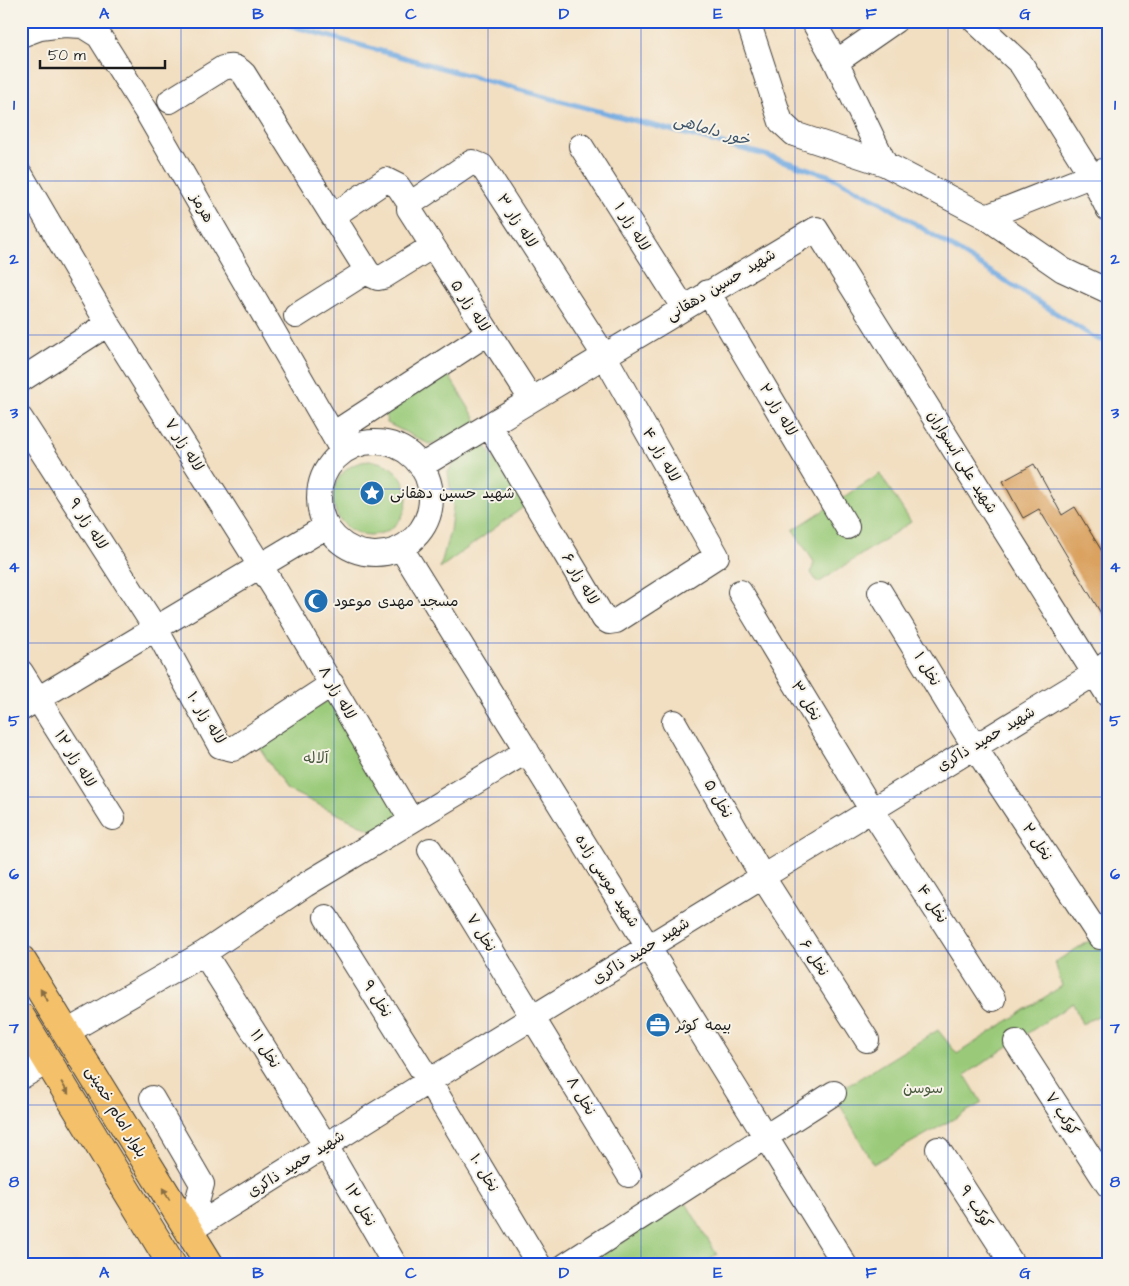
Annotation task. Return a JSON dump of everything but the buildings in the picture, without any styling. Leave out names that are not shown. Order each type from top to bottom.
[{"type":"main road","name":"بلوار امام خمینی","points":[[21,959],[210,1265]]},
{"type":"main road","name":"بلوار امام خمینی","points":[[21,1017],[172,1265]]},
{"type":"street","points":[[748,21],[780,122],[794,134],[885,164],[986,217],[1063,270],[1108,291]]},
{"type":"street","points":[[813,21],[836,62],[885,164]]},
{"type":"street","points":[[836,62],[894,21]]},
{"type":"street","points":[[975,21],[1021,64],[1099,172],[1108,209]]},
{"type":"street","name":"هرمز","points":[[21,35],[40,28],[64,25],[83,26],[99,36],[148,114],[338,443]]},
{"type":"street","points":[[170,101],[223,68],[229,66],[238,68],[244,74],[367,271],[373,277],[383,278],[432,247]]},
{"type":"street","name":"لاله زار ۱","points":[[581,146],[683,307]]},
{"type":"street","name":"لاله زار ۳","points":[[410,208],[472,162],[482,166],[604,355]]},
{"type":"street","points":[[986,217],[1099,172]]},
{"type":"street","name":"لاله زار ۷","points":[[21,175],[108,324],[261,567]]},
{"type":"street","name":"لاله زار ۵","points":[[333,216],[386,180],[398,186],[432,247],[531,399]]},
{"type":"street","name":"شهید حسین دهقانی","points":[[420,466],[816,229]]},
{"type":"street","name":"شهید علی آبسواران","points":[[816,229],[1101,668],[1108,695]]},
{"type":"street","points":[[296,316],[367,271]]},
{"type":"street","name":"لاله زار ۲","points":[[708,292],[847,527]]},
{"type":"street","points":[[21,380],[108,324]]},
{"type":"street","points":[[338,443],[357,445],[374,442],[392,445],[408,453],[420,466],[428,482],[431,501],[426,520],[416,536],[401,548],[383,554],[364,554],[346,548],[322,519],[318,500],[320,482],[338,443],[488,333]]},
{"type":"street","name":"لاله زار ۴","points":[[604,355],[718,556]]},
{"type":"street","name":"لاله زار ۹","points":[[21,419],[156,629]]},
{"type":"street","name":"لاله زار ۶","points":[[489,424],[604,619],[610,622],[616,621],[718,556]]},
{"type":"street","points":[[30,704],[327,526]]},
{"type":"street","name":"شهید موسی زاده","points":[[401,548],[845,1265]]},
{"type":"street","name":"لاله زار ۸","points":[[261,567],[411,820]]},
{"type":"street","name":"نخل ۳","points":[[740,592],[871,809]]},
{"type":"street","name":"نخل ۱","points":[[880,592],[974,746]]},
{"type":"street","name":"لاله زار ۱۰","points":[[156,629],[220,746],[227,749],[233,749],[332,684]]},
{"type":"street","name":"شهید حمید ذاکری","points":[[189,1231],[429,1081],[1101,668]]},
{"type":"street","name":"لاله زار ۱۲","points":[[21,672],[30,704],[113,818]]},
{"type":"street","name":"نخل ۵","points":[[674,722],[762,876]]},
{"type":"street","name":"نخل ۲","points":[[974,746],[1100,937]]},
{"type":"street","points":[[67,1032],[204,952],[305,885],[527,751]]},
{"type":"street","name":"نخل ۴","points":[[871,809],[993,999]]},
{"type":"street","name":"نخل ۷","points":[[430,850],[533,1017]]},
{"type":"street","name":"نخل ۶","points":[[762,876],[867,1040]]},
{"type":"street","name":"نخل ۹","points":[[326,917],[429,1081]]},
{"type":"street","name":"نخل ۱۱","points":[[204,952],[326,1146]]},
{"type":"street","name":"نخل ۸","points":[[533,1017],[629,1175]]},
{"type":"street","name":"کوکب ۷","points":[[1016,1042],[1108,1185]]},
{"type":"street","points":[[21,1077],[48,1061]]},
{"type":"street","name":"نخل ۱۰","points":[[429,1081],[539,1265]]},
{"type":"street","points":[[575,1263],[834,1093]]},
{"type":"street","points":[[152,1098],[202,1184],[189,1231]]},
{"type":"street","name":"نخل ۱۲","points":[[326,1146],[395,1265]]},
{"type":"street","name":"کوکب ۹","points":[[938,1148],[1013,1265]]},
{"type":"green space","points":[[446,371],[477,421],[445,440],[429,444],[387,423],[385,412]]},
{"type":"green space","points":[[485,445],[525,506],[440,568],[450,531],[453,507],[448,472],[458,459]]},
{"type":"green space","points":[[363,461],[377,461],[391,467],[401,477],[407,491],[405,512],[391,529],[377,535],[363,535],[349,529],[339,519],[333,505],[333,491],[339,477],[349,467]]},
{"type":"green space","points":[[880,474],[911,522],[818,583],[811,573],[814,562],[793,530]]},
{"type":"green space","name":"آلاله","points":[[328,700],[402,819],[377,833],[286,789],[258,745]]},
{"type":"green space","name":"سوسن","points":[[1108,929],[1108,1011],[1082,1024],[1073,1003],[965,1075],[982,1103],[873,1164],[834,1094],[938,1030],[957,1054],[1062,986],[1055,962]]},
{"type":"green space","points":[[686,1203],[717,1255],[702,1265],[593,1265],[591,1261]]},
{"type":"waterway","name":"خور داماهی","points":[[274,21],[538,95],[765,155],[830,176],[881,202],[1095,338],[1108,342]]},
{"type":"place","name":"شهید حسین دهقانی","points":[[372,493]]},
{"type":"place","name":"مسجد مهدی موعود","points":[[316,601]]},
{"type":"place","name":"بیمه کوثر","points":[[658,1025]]}]
